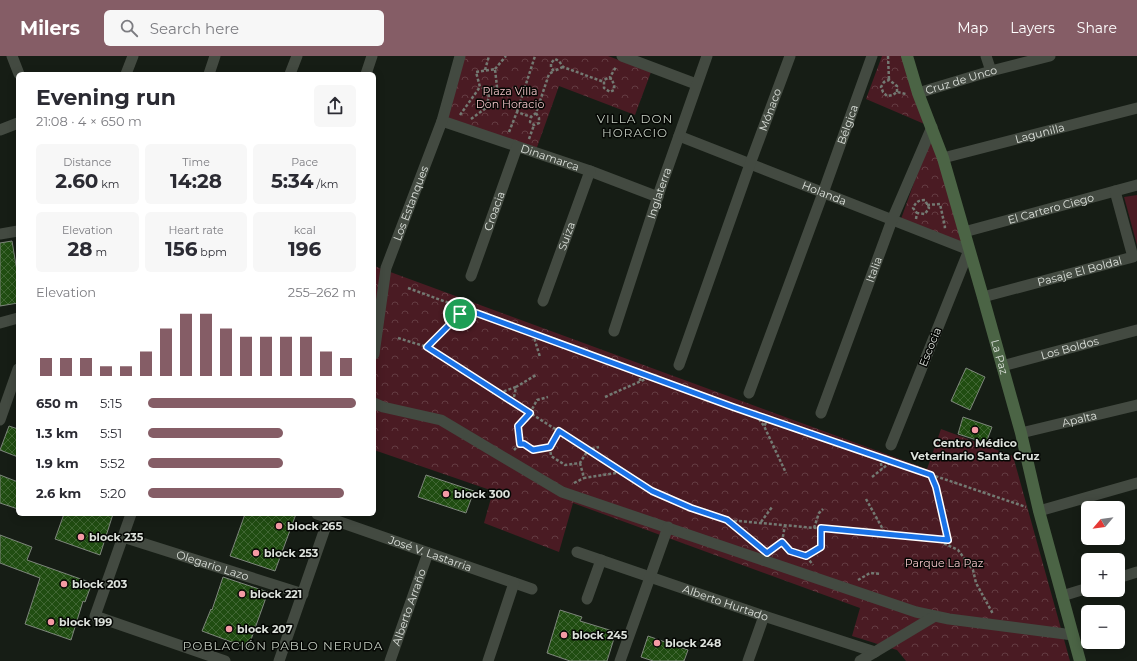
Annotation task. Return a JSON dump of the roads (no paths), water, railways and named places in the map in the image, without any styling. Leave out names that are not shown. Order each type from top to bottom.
[{"type":"street","points":[[12,56],[18,72]]},
{"type":"street","points":[[210,72],[215,56]]},
{"type":"street","points":[[291,72],[297,56]]},
{"type":"street","points":[[367,72],[372,56]]},
{"type":"street","name":"Inglaterra","points":[[614,331],[696,84],[707,56]]},
{"type":"street","name":"Mónaco","points":[[680,365],[750,164],[790,56]]},
{"type":"street","name":"Bélgica","points":[[749,393],[872,56]]},
{"type":"street","name":"La Paz","points":[[907,56],[914,94],[932,127],[943,158],[983,297],[1021,433],[1033,509],[1062,596],[1080,661]]},
{"type":"street","points":[[986,56],[991,71]]},
{"type":"street","name":"Cruz de Unco","points":[[914,94],[991,71],[1050,56]]},
{"type":"street","name":"Los Estanques","points":[[376,340],[386,268],[442,120],[457,57]]},
{"type":"street","points":[[626,57],[696,84]]},
{"type":"street","name":"Lagunilla","points":[[943,158],[1137,108]]},
{"type":"street","name":"Dinamarca","points":[[442,120],[590,171],[658,197]]},
{"type":"street","points":[[0,130],[16,124]]},
{"type":"street","name":"Italia","points":[[821,413],[892,220],[932,127]]},
{"type":"street","name":"Holanda","points":[[679,136],[969,250]]},
{"type":"street","name":"Croacia","points":[[471,276],[517,147]]},
{"type":"street","name":"Suiza","points":[[543,301],[590,171]]},
{"type":"street","name":"El Cartero Ciego","points":[[964,232],[1137,185]]},
{"type":"street","name":"Pasaje El Boldal","points":[[983,297],[1133,257],[1115,191]]},
{"type":"street","points":[[0,234],[16,230]]},
{"type":"street","name":"Escocia","points":[[891,445],[969,250]]},
{"type":"street","points":[[0,322],[16,318]]},
{"type":"street","name":"Los Boldos","points":[[1002,366],[1137,330]]},
{"type":"street","points":[[0,420],[16,375]]},
{"type":"street","points":[[376,404],[383,407],[441,420],[562,492],[916,612],[949,619],[1073,635]]},
{"type":"street","name":"Apalta","points":[[1021,433],[1137,405]]},
{"type":"street","points":[[1033,509],[1137,483]]},
{"type":"street","points":[[130,516],[94,616],[225,661]]},
{"type":"street","points":[[279,661],[329,516]]},
{"type":"street","name":"José V. Lastarria","points":[[329,516],[428,553],[532,589]]},
{"type":"street","points":[[620,661],[668,527]]},
{"type":"street","name":"Olegario Lazo","points":[[123,537],[303,594]]},
{"type":"street","name":"Alberto Hurtado","points":[[577,552],[875,652]]},
{"type":"street","name":"Alberto Arraño","points":[[390,661],[428,553]]},
{"type":"street","points":[[587,599],[602,560]]},
{"type":"street","points":[[1125,576],[1137,572]]},
{"type":"street","points":[[488,661],[514,583]]},
{"type":"street","points":[[1062,596],[1081,590]]},
{"type":"street","points":[[748,661],[764,616]]},
{"type":"street","points":[[860,661],[935,616]]},
{"type":"place","name":"Centro Médico Veterinario Santa Cruz","points":[[975,430]]},
{"type":"place","name":"block 300","points":[[446,494]]},
{"type":"place","name":"block 265","points":[[279,526]]},
{"type":"place","name":"block 235","points":[[81,537]]},
{"type":"place","name":"block 253","points":[[256,553]]},
{"type":"place","name":"block 203","points":[[64,584]]},
{"type":"place","name":"block 221","points":[[242,594]]},
{"type":"place","name":"block 199","points":[[51,622]]},
{"type":"place","name":"block 207","points":[[229,629]]},
{"type":"place","name":"block 245","points":[[564,635]]},
{"type":"place","name":"block 248","points":[[657,643]]},
{"type":"district","name":"VILLA DON HORACIO","points":[[635,126]]},
{"type":"district","name":"POBLACIÓN PABLO NERUDA","points":[[283,646]]},
{"type":"park label","name":"Plaza Villa Don Horacio","points":[[510,97]]},
{"type":"park label","name":"Parque La Paz","points":[[944,563]]}]
